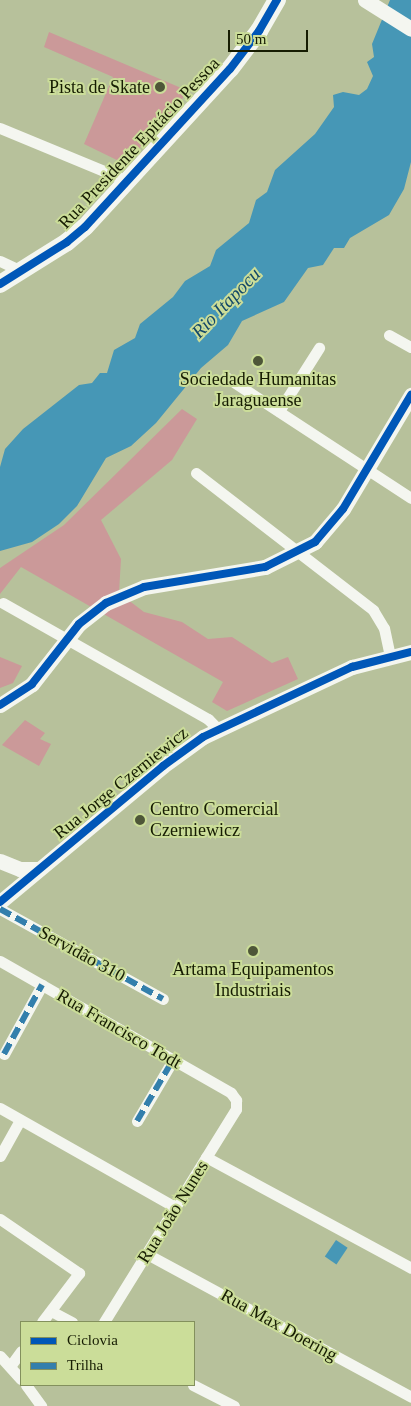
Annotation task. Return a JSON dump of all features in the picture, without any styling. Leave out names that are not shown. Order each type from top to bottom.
[{"type":"highway","name":"Rua Presidente Epitácio Pessoa","points":[[0,284],[67,242],[128,181],[248,47],[277,0]]},
{"type":"main road","points":[[365,0],[411,29]]},
{"type":"main road","points":[[0,705],[32,684],[68,638],[100,607],[134,590],[254,570],[299,552],[332,524],[368,469],[411,395]]},
{"type":"main road","name":"Rua Jorge Czerniewicz","points":[[0,902],[163,766],[218,729],[352,667],[411,652]]},
{"type":"main road","points":[[0,860],[20,868],[39,869]]},
{"type":"street","points":[[0,128],[128,181]]},
{"type":"street","points":[[0,262],[21,271]]},
{"type":"street","points":[[389,335],[411,348]]},
{"type":"street","points":[[278,410],[319,348]]},
{"type":"street","points":[[226,377],[411,498]]},
{"type":"street","points":[[196,473],[373,610],[384,628],[390,656]]},
{"type":"street","points":[[3,604],[68,638],[208,718],[218,729]]},
{"type":"street","name":"Servidão 310","points":[[0,909],[163,999]]},
{"type":"street","name":"Rua Francisco Todt","points":[[0,961],[231,1093],[236,1100]]},
{"type":"street","points":[[4,1054],[42,985]]},
{"type":"street","points":[[137,1121],[173,1060]]},
{"type":"street","name":"Rua João Nunes","points":[[105,1321],[236,1109],[236,1100]]},
{"type":"street","points":[[0,1108],[175,1207]]},
{"type":"street","points":[[0,1156],[20,1120]]},
{"type":"street","points":[[206,1157],[411,1268]]},
{"type":"street","points":[[0,1219],[79,1273],[43,1321]]},
{"type":"street","name":"Rua Max Doering","points":[[147,1254],[411,1397]]},
{"type":"street","points":[[51,1311],[70,1321]]},
{"type":"street","points":[[11,1365],[20,1352]]},
{"type":"street","points":[[0,1356],[11,1365],[20,1378]]},
{"type":"street","points":[[27,1386],[41,1406]]},
{"type":"street","points":[[195,1386],[234,1406]]},
{"type":"shaded area","points":[[49,32],[186,90],[180,104],[125,164],[84,144],[113,77],[44,47]]},
{"type":"shaded area","points":[[182,409],[197,419],[172,460],[101,520],[121,559],[119,593],[144,612],[182,622],[208,639],[232,637],[272,663],[288,657],[298,679],[227,711],[212,702],[223,682],[21,567],[0,594],[0,568],[64,525]]},
{"type":"shaded area","points":[[0,657],[22,666],[13,683],[0,688]]},
{"type":"shaded area","points":[[25,720],[45,733],[40,739],[51,744],[39,766],[2,745]]},
{"type":"water","name":"Rio Itapocu","points":[[390,0],[411,0],[411,162],[404,189],[389,215],[350,238],[344,248],[334,248],[323,265],[308,268],[284,302],[242,321],[228,345],[201,368],[156,423],[131,446],[106,458],[77,506],[59,524],[32,542],[0,551],[0,467],[5,449],[23,429],[79,385],[92,383],[100,373],[107,373],[114,350],[135,338],[140,324],[173,297],[185,281],[210,266],[216,250],[249,223],[256,200],[267,192],[275,170],[315,134],[334,107],[333,95],[343,92],[359,95],[367,89],[373,76],[367,62],[374,57],[372,44]]},
{"type":"water","points":[[336,1240],[348,1248],[336,1264],[325,1257]]},
{"type":"marked path","points":[[0,909],[163,999]]},
{"type":"marked path","points":[[4,1054],[42,985]]},
{"type":"marked path","points":[[137,1121],[173,1060]]},
{"type":"cycle path","points":[[0,284],[67,242],[85,227],[230,69],[259,31],[277,0]]},
{"type":"cycle path","points":[[0,705],[32,684],[79,624],[106,603],[144,587],[265,567],[315,542],[343,509],[411,395]]},
{"type":"cycle path","points":[[0,902],[163,766],[203,737],[352,667],[411,652]]},
{"type":"place","name":"Pista de Skate","points":[[160,87]]},
{"type":"place","name":"Sociedade Humanitas Jaraguaense","points":[[258,361]]},
{"type":"place","name":"Centro Comercial Czerniewicz","points":[[140,820]]},
{"type":"place","name":"Artama Equipamentos Industriais","points":[[253,951]]}]
